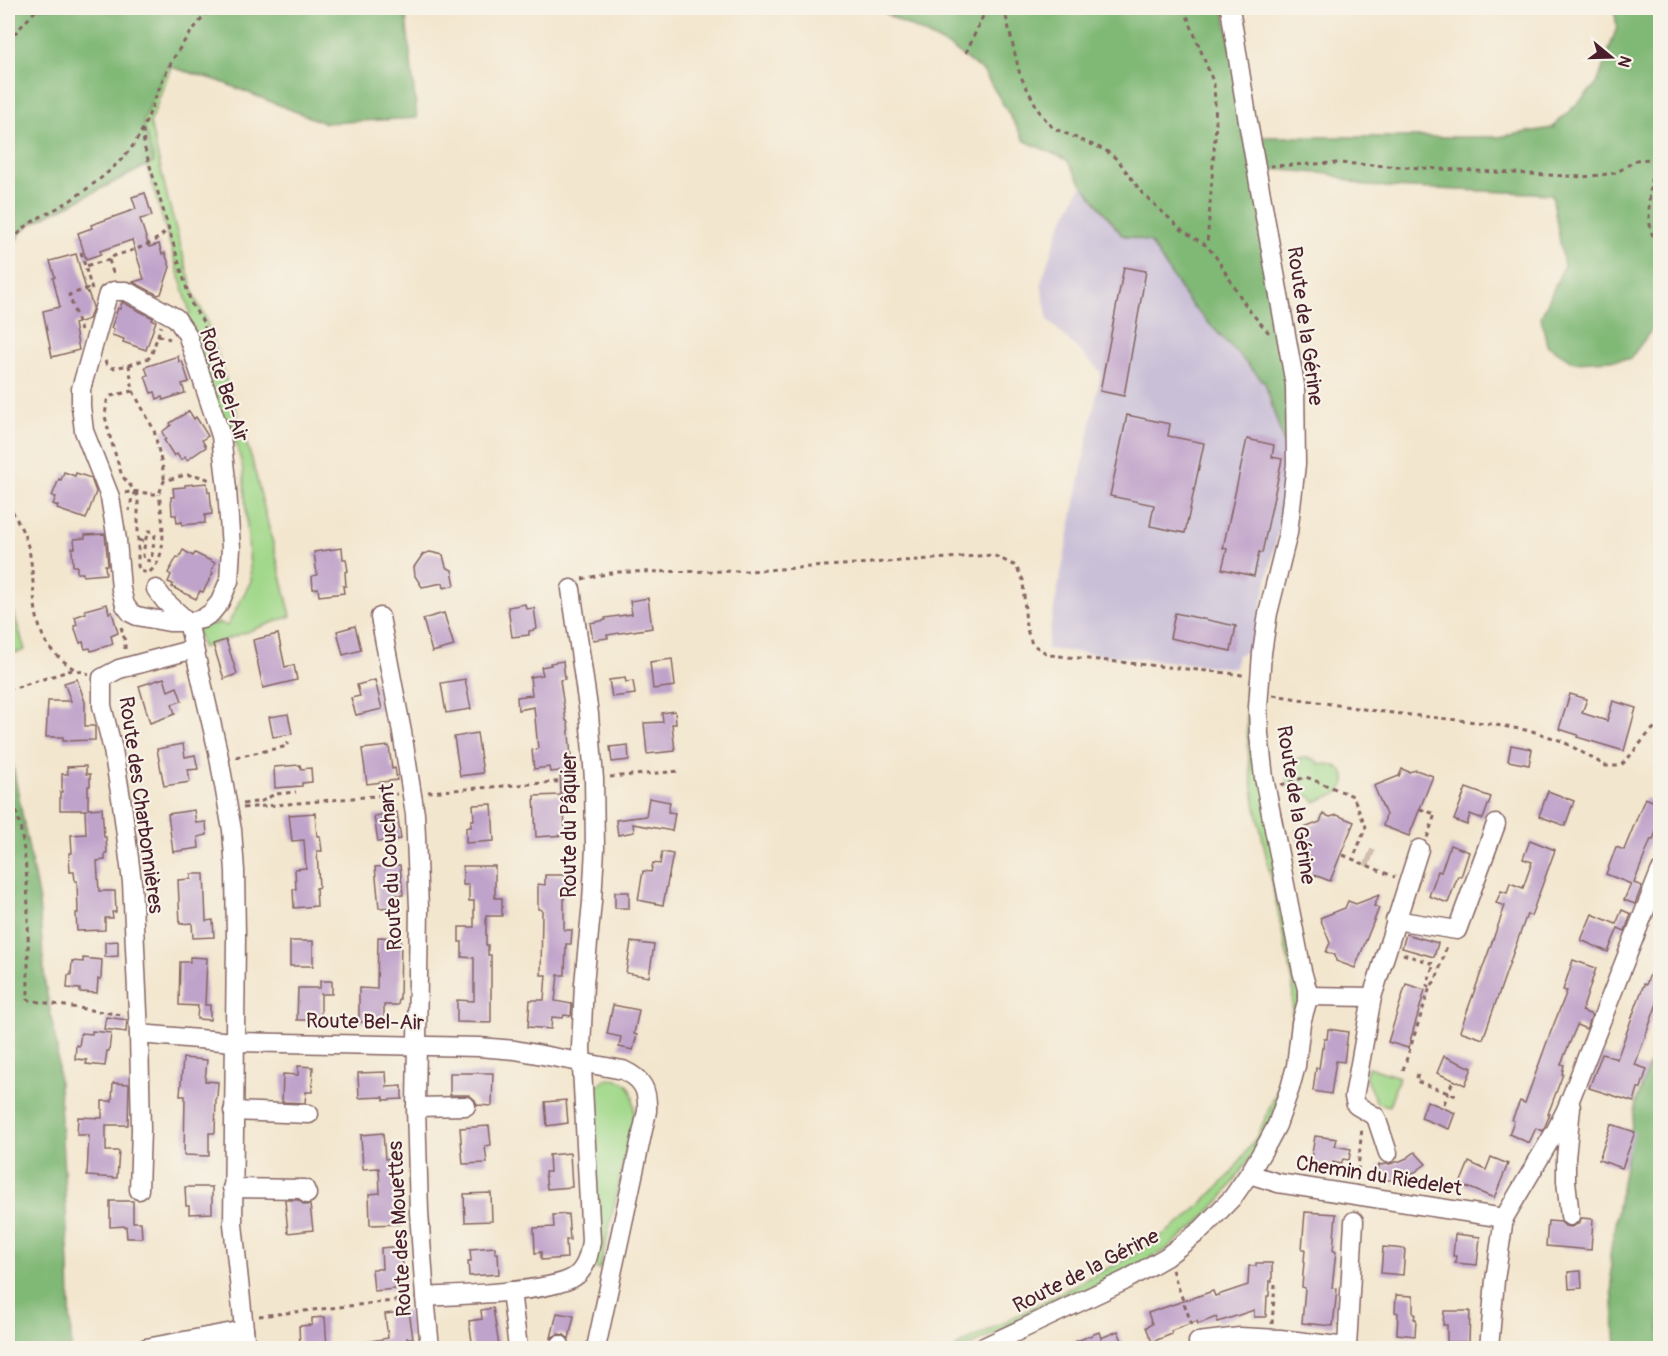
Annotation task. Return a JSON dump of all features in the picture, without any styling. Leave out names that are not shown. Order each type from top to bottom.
[{"type":"street","name":"Route de la Gérine","points":[[982,1348],[1124,1281],[1166,1257],[1208,1223],[1233,1197],[1277,1125],[1290,1088],[1298,1055],[1307,989],[1261,754],[1259,687],[1268,613],[1288,533],[1296,464],[1296,385],[1230,8]]},
{"type":"street","name":"Route Bel-Air","points":[[114,291],[126,291],[176,318],[188,334],[221,436],[231,548],[229,581],[220,602],[211,613],[202,619],[169,622],[137,616],[131,613],[125,605],[110,497],[84,430],[81,406],[81,389],[96,338],[108,294],[114,291]]},
{"type":"street","points":[[156,589],[165,601],[188,622],[232,807],[236,937],[232,1224],[246,1348]]},
{"type":"street","name":"Route du Pâquier","points":[[425,1297],[511,1292],[546,1286],[570,1280],[578,1274],[588,1257],[591,1241],[581,1048],[595,848],[594,779],[589,714],[571,589]]},
{"type":"street","name":"Route du Couchant","points":[[380,617],[415,813],[419,908],[416,1045]]},
{"type":"street","name":"Route des Charbonnières","points":[[139,1190],[141,1130],[139,1026],[132,882],[113,750],[102,706],[102,678],[118,669],[194,649]]},
{"type":"street","points":[[1395,920],[1456,930],[1496,824]]},
{"type":"street","points":[[1388,1153],[1376,1117],[1356,1106],[1354,1097],[1372,997],[1419,849]]},
{"type":"street","points":[[1489,1348],[1495,1280],[1504,1218],[1556,1130],[1572,1095],[1660,872]]},
{"type":"street","points":[[1307,996],[1372,997]]},
{"type":"street","points":[[139,1026],[234,1042]]},
{"type":"street","name":"Route Bel-Air","points":[[234,1042],[479,1047],[514,1050],[582,1062],[624,1070],[636,1076],[648,1098],[647,1111],[596,1348]]},
{"type":"street","name":"Route des Mouettes","points":[[416,1045],[419,1212],[430,1348]]},
{"type":"street","points":[[1570,1216],[1566,1158],[1572,1095]]},
{"type":"street","points":[[416,1107],[466,1106]]},
{"type":"street","points":[[233,1111],[309,1113]]},
{"type":"street","name":"Chemin du Riedelet","points":[[1249,1174],[1278,1183],[1504,1218]]},
{"type":"street","points":[[232,1188],[305,1189],[308,1194]]},
{"type":"street","points":[[1198,1342],[1240,1337],[1270,1339],[1299,1345],[1347,1348],[1354,1221]]},
{"type":"street","points":[[511,1292],[518,1348]]},
{"type":"street","points":[[146,1348],[243,1324]]},
{"type":"path","points":[[8,41],[38,8]]},
{"type":"path","points":[[8,250],[20,230],[69,201],[106,175],[128,152],[142,128],[166,71],[186,37],[211,8]]},
{"type":"path","points":[[966,53],[988,8]]},
{"type":"path","points":[[1004,8],[1020,75],[1046,121],[1053,128],[1105,150],[1118,160],[1142,193],[1182,230],[1207,246],[1248,309],[1273,339],[1288,344]]},
{"type":"path","points":[[1184,8],[1214,84],[1216,124],[1207,246]]},
{"type":"path","points":[[142,128],[144,146],[192,303],[200,316],[209,341],[211,355]]},
{"type":"path","points":[[1257,166],[1336,163],[1584,177],[1616,173],[1636,160],[1650,159],[1653,162],[1650,219],[1656,244],[1660,250]]},
{"type":"path","points":[[109,260],[114,256],[153,243],[169,228]]},
{"type":"path","points":[[81,252],[85,266]]},
{"type":"path","points":[[92,287],[69,295],[83,337],[96,338],[107,365],[113,368],[149,358],[153,353],[165,312]]},
{"type":"path","points":[[129,365],[133,391],[154,430],[164,474],[159,494],[163,542],[155,568],[148,573],[140,571],[138,566],[138,498],[122,476],[105,416],[107,401],[111,396],[133,391]]},
{"type":"path","points":[[164,481],[197,475],[227,489]]},
{"type":"path","points":[[129,516],[135,491]]},
{"type":"path","points":[[110,497],[135,491],[159,494]]},
{"type":"path","points":[[8,503],[23,532],[29,551],[37,617],[48,646],[73,670],[102,678]]},
{"type":"path","points":[[148,531],[152,531],[155,535],[151,561],[144,560],[146,542],[148,531]]},
{"type":"path","points":[[139,540],[146,542]]},
{"type":"path","points":[[571,589],[577,580],[616,572],[750,571],[993,555],[1016,566],[1023,580],[1026,627],[1032,644],[1049,655],[1237,674],[1277,695],[1376,711],[1484,723],[1532,731],[1562,741],[1606,766],[1620,766],[1629,759],[1660,723]]},
{"type":"path","points":[[118,669],[126,645],[121,627]]},
{"type":"path","points":[[8,690],[73,670]]},
{"type":"path","points":[[228,758],[288,746],[288,742]]},
{"type":"path","points":[[232,807],[680,771]]},
{"type":"path","points":[[1269,802],[1282,797],[1281,784],[1306,777],[1353,796],[1366,827],[1353,859]]},
{"type":"path","points":[[8,785],[15,804],[27,874],[28,1000],[139,1026]]},
{"type":"path","points":[[232,807],[262,801],[275,794],[296,792]]},
{"type":"path","points":[[1419,849],[1423,850],[1434,814],[1420,809]]},
{"type":"path","points":[[1343,855],[1408,882]]},
{"type":"path","points":[[1403,1070],[1430,987],[1436,980],[1452,930]]},
{"type":"path","points":[[1387,948],[1434,964],[1427,985],[1430,987]]},
{"type":"path","points":[[1418,1074],[1416,1081],[1459,1097]]},
{"type":"path","points":[[1444,1104],[1452,1083]]},
{"type":"path","points":[[1357,1187],[1364,1110]]},
{"type":"path","points":[[1166,1257],[1198,1342]]},
{"type":"path","points":[[1270,1339],[1275,1284]]},
{"type":"path","points":[[243,1324],[425,1297]]},
{"type":"shaded area","points":[[1082,184],[1122,235],[1150,242],[1188,301],[1265,383],[1292,470],[1251,651],[1237,655],[1235,668],[1046,649],[1101,372],[1048,320],[1041,283],[1059,229]]},
{"type":"green space","points":[[8,8],[405,8],[417,118],[324,123],[219,81],[167,66],[143,122],[154,162],[31,224],[21,232],[8,253]]},
{"type":"green space","points":[[878,8],[1224,8],[1290,386],[1292,470],[1265,383],[1188,301],[1150,242],[1122,235],[1082,184],[1067,160],[1025,141],[984,72],[950,47]]},
{"type":"green space","points":[[1614,8],[1660,8],[1660,325],[1655,325],[1630,359],[1574,362],[1547,345],[1541,317],[1564,266],[1552,194],[1365,186],[1330,174],[1270,169],[1263,137],[1498,137],[1552,128],[1597,84],[1617,27]]},
{"type":"green space","points":[[172,64],[150,123],[195,298],[205,316],[252,460],[291,616],[202,648],[197,630],[206,624],[216,625],[218,622],[227,626],[251,581],[243,469],[236,442],[227,444],[186,322],[190,312],[141,146],[141,122],[166,66]]},
{"type":"green space","points":[[8,594],[25,650],[8,655]]},
{"type":"green space","points":[[1245,682],[1252,686],[1301,992],[1286,1081],[1264,1137],[1223,1197],[1195,1226],[1165,1250],[965,1348],[954,1348],[1132,1256],[1187,1218],[1231,1174],[1258,1135],[1282,1079],[1292,1024],[1293,982],[1255,803],[1249,760]]},
{"type":"green space","points":[[8,741],[39,902],[45,984],[57,1049],[69,1264],[71,1348],[8,1348]]},
{"type":"green space","points":[[1296,759],[1314,759],[1321,765],[1338,767],[1345,780],[1341,790],[1335,795],[1315,802],[1310,796],[1294,793],[1287,781],[1287,769]]},
{"type":"green space","points":[[1660,1033],[1660,1348],[1616,1348],[1610,1254],[1635,1106]]},
{"type":"green space","points":[[1368,1067],[1399,1077],[1389,1106],[1377,1103],[1365,1077]]},
{"type":"green space","points":[[606,1079],[615,1079],[627,1084],[632,1094],[634,1115],[600,1269],[591,1267],[590,1088],[594,1083],[598,1085]]},
{"type":"building","points":[[145,193],[152,216],[140,219],[149,247],[159,244],[170,267],[161,294],[158,295],[133,282],[144,279],[132,240],[100,251],[101,254],[86,259],[78,233],[92,228],[91,225],[136,209],[132,197]]},
{"type":"building","points":[[76,254],[93,307],[89,319],[74,324],[79,350],[52,357],[43,311],[60,307],[50,261]]},
{"type":"building","points":[[1124,267],[1146,271],[1124,396],[1100,391]]},
{"type":"building","points":[[122,302],[156,321],[146,350],[123,342],[124,339],[112,335],[114,329],[111,328]]},
{"type":"building","points":[[178,356],[189,382],[182,384],[185,393],[163,400],[162,397],[157,399],[155,392],[151,393],[145,376],[148,375],[145,367]]},
{"type":"building","points":[[189,411],[194,419],[196,417],[208,436],[202,440],[206,447],[187,460],[185,457],[181,460],[177,454],[174,456],[162,432],[171,425],[170,423]]},
{"type":"building","points":[[1127,415],[1170,424],[1168,436],[1204,443],[1185,533],[1150,526],[1154,505],[1110,496]]},
{"type":"building","points":[[1247,439],[1274,445],[1272,457],[1282,459],[1262,553],[1259,552],[1254,576],[1222,569],[1227,549],[1223,548]]},
{"type":"building","points":[[64,472],[91,478],[96,492],[86,519],[57,509],[58,506],[53,504],[56,497],[52,496]]},
{"type":"building","points":[[207,483],[212,514],[205,515],[205,523],[182,525],[182,522],[177,523],[176,515],[172,515],[173,488]]},
{"type":"building","points":[[105,534],[108,565],[105,565],[106,574],[83,576],[83,573],[77,573],[77,566],[73,566],[74,539],[85,538],[85,535]]},
{"type":"building","points":[[342,548],[343,559],[346,559],[348,571],[345,572],[344,593],[319,596],[318,588],[313,589],[312,576],[317,575],[314,552]]},
{"type":"building","points":[[183,550],[215,563],[211,571],[213,573],[203,592],[200,591],[196,599],[172,587],[173,584],[168,582],[171,575],[168,573]]},
{"type":"building","points":[[430,552],[443,555],[446,567],[452,570],[455,585],[444,588],[443,583],[422,587],[415,576],[414,567],[423,554]]},
{"type":"building","points":[[648,598],[652,628],[607,635],[608,638],[593,640],[590,623],[632,614],[630,601]]},
{"type":"building","points":[[107,604],[109,613],[112,612],[118,633],[111,636],[113,644],[91,651],[90,648],[85,649],[83,642],[80,643],[74,626],[77,625],[75,617],[86,613],[85,610]]},
{"type":"building","points":[[525,604],[526,609],[534,608],[537,629],[529,631],[529,635],[512,637],[508,607]]},
{"type":"building","points":[[444,613],[454,646],[432,652],[423,619]]},
{"type":"building","points":[[1175,613],[1236,626],[1231,651],[1170,638]]},
{"type":"building","points":[[355,626],[361,650],[343,655],[337,631]]},
{"type":"building","points":[[278,634],[285,667],[294,665],[297,680],[263,688],[253,640]]},
{"type":"building","points":[[226,640],[237,674],[224,679],[213,644]]},
{"type":"building","points":[[672,659],[675,686],[653,689],[650,662]]},
{"type":"building","points":[[563,661],[565,679],[560,680],[568,723],[575,802],[564,803],[565,835],[536,837],[534,796],[561,795],[560,771],[550,772],[549,767],[534,769],[532,750],[538,749],[534,707],[518,710],[517,697],[532,695],[530,677],[543,675],[541,667]]},
{"type":"building","points":[[164,678],[168,691],[177,687],[182,701],[172,704],[175,714],[150,723],[139,686]]},
{"type":"building","points":[[625,678],[626,682],[633,681],[635,694],[612,697],[609,680]]},
{"type":"building","points":[[77,679],[85,702],[85,726],[95,726],[95,740],[63,741],[63,737],[46,737],[48,701],[71,701],[64,683]]},
{"type":"building","points":[[465,679],[471,709],[446,713],[441,683]]},
{"type":"building","points":[[375,680],[382,709],[356,715],[351,698],[360,696],[357,685]]},
{"type":"building","points":[[1570,694],[1587,699],[1582,713],[1607,721],[1613,701],[1636,708],[1624,751],[1577,737],[1578,735],[1559,729]]},
{"type":"building","points":[[675,711],[676,724],[672,724],[675,751],[647,754],[644,723],[663,722],[662,713]]},
{"type":"building","points":[[288,714],[292,734],[273,737],[269,717]]},
{"type":"building","points":[[477,733],[483,773],[460,776],[454,737]]},
{"type":"building","points":[[183,744],[185,757],[195,755],[198,769],[188,770],[190,782],[164,786],[157,749]]},
{"type":"building","points":[[628,745],[629,760],[612,762],[610,747]]},
{"type":"building","points":[[1511,745],[1532,749],[1529,765],[1508,761]]},
{"type":"building","points":[[389,746],[392,769],[395,768],[397,780],[367,784],[362,749]]},
{"type":"building","points":[[300,765],[301,769],[311,768],[312,782],[302,783],[302,786],[275,788],[274,767]]},
{"type":"building","points":[[86,766],[86,774],[90,774],[88,809],[102,808],[107,853],[105,853],[105,860],[97,861],[99,891],[115,891],[116,912],[112,912],[113,918],[105,918],[105,930],[77,931],[77,881],[75,881],[74,872],[70,872],[69,853],[72,853],[71,835],[86,834],[85,810],[60,810],[62,774],[68,774],[67,767]]},
{"type":"building","points":[[1402,769],[1409,772],[1416,770],[1433,776],[1409,836],[1383,826],[1386,815],[1374,786],[1399,776]]},
{"type":"building","points":[[1466,788],[1491,797],[1483,819],[1470,814],[1467,825],[1454,820]]},
{"type":"building","points":[[1548,791],[1574,801],[1565,826],[1539,816]]},
{"type":"building","points":[[649,798],[670,802],[668,812],[675,813],[672,831],[633,824],[634,832],[618,835],[616,820],[646,816]]},
{"type":"building","points":[[1645,798],[1660,804],[1660,820],[1634,883],[1642,886],[1635,904],[1624,900],[1631,884],[1606,874],[1616,847],[1624,850]]},
{"type":"building","points":[[492,804],[494,841],[466,843],[466,827],[471,827],[471,820],[474,820],[473,805]]},
{"type":"building","points":[[194,810],[196,823],[206,822],[207,835],[198,837],[199,848],[173,852],[168,814]]},
{"type":"building","points":[[397,812],[401,839],[378,842],[374,816]]},
{"type":"building","points":[[315,813],[317,836],[320,836],[322,851],[317,851],[319,887],[316,888],[317,906],[294,908],[295,869],[306,868],[304,840],[292,841],[289,815]]},
{"type":"building","points":[[1323,814],[1330,817],[1337,815],[1354,822],[1330,881],[1307,872],[1310,863],[1294,832],[1320,822]]},
{"type":"building","points":[[1530,840],[1555,850],[1531,916],[1527,914],[1483,1039],[1460,1031],[1505,906],[1496,903],[1501,891],[1507,893],[1510,883],[1523,888],[1532,862],[1523,859]]},
{"type":"building","points":[[1450,845],[1469,852],[1461,877],[1458,876],[1448,903],[1429,896],[1438,871],[1441,872]]},
{"type":"building","points":[[662,852],[673,854],[663,905],[638,900],[643,871],[651,872],[653,863],[660,864]]},
{"type":"building","points":[[400,865],[403,895],[392,895],[392,907],[379,908],[375,867]]},
{"type":"building","points":[[463,866],[495,866],[495,898],[502,898],[502,916],[486,916],[486,945],[488,945],[488,955],[491,955],[491,1023],[457,1022],[457,1000],[474,1001],[474,958],[462,957],[462,942],[459,942],[459,927],[474,927],[474,901],[469,901],[469,885],[463,885]]},
{"type":"building","points":[[565,870],[576,870],[576,888],[564,888],[564,930],[572,930],[571,944],[566,944],[565,975],[558,975],[555,1001],[572,1004],[571,1016],[552,1017],[551,1029],[528,1027],[530,1000],[544,1000],[546,975],[541,975],[542,910],[538,909],[538,884],[545,885],[545,875],[565,875]]},
{"type":"building","points":[[191,874],[204,874],[206,921],[213,920],[214,937],[193,938],[192,923],[180,924],[178,880],[191,879]]},
{"type":"building","points":[[615,892],[629,892],[629,908],[615,908]]},
{"type":"building","points":[[1379,895],[1374,906],[1379,908],[1355,968],[1336,961],[1335,955],[1326,952],[1330,943],[1320,918],[1345,908],[1348,901],[1356,904]]},
{"type":"building","points":[[1622,910],[1631,914],[1625,931],[1618,928],[1608,952],[1581,940],[1592,914],[1616,924]]},
{"type":"building","points":[[1406,934],[1438,943],[1434,957],[1402,948]]},
{"type":"building","points":[[378,937],[401,938],[400,999],[398,1005],[384,1005],[384,1022],[359,1022],[359,988],[377,989]]},
{"type":"building","points":[[118,941],[118,956],[105,957],[105,942]]},
{"type":"building","points":[[290,941],[313,941],[313,966],[290,966]]},
{"type":"building","points":[[631,942],[654,945],[649,977],[626,973]]},
{"type":"building","points":[[190,957],[207,958],[205,1005],[210,1005],[210,1020],[197,1019],[198,1006],[179,1005],[180,962],[190,962]]},
{"type":"building","points":[[83,958],[102,960],[101,979],[98,979],[97,993],[80,992],[80,989],[67,988],[72,961],[83,962]]},
{"type":"building","points":[[1573,960],[1596,968],[1582,1011],[1592,1015],[1586,1029],[1577,1025],[1561,1064],[1564,1065],[1563,1074],[1548,1114],[1550,1114],[1543,1131],[1536,1128],[1529,1143],[1509,1134],[1514,1121],[1512,1120],[1520,1101],[1525,1103],[1567,991],[1563,990]]},
{"type":"building","points":[[1650,974],[1660,978],[1660,995],[1635,1065],[1647,1069],[1634,1102],[1589,1088],[1602,1054],[1617,1059],[1644,984],[1646,985]]},
{"type":"building","points":[[320,981],[332,981],[332,994],[321,994],[321,1020],[297,1020],[298,988],[320,988]]},
{"type":"building","points":[[1406,984],[1425,990],[1408,1048],[1388,1042]]},
{"type":"building","points":[[613,1005],[639,1010],[633,1050],[619,1047],[621,1037],[607,1034]]},
{"type":"building","points":[[106,1017],[127,1020],[126,1032],[104,1029]]},
{"type":"building","points":[[1328,1029],[1348,1032],[1344,1062],[1336,1061],[1331,1094],[1313,1091],[1316,1068],[1319,1068]]},
{"type":"building","points":[[92,1031],[111,1033],[105,1066],[86,1064],[87,1060],[75,1059],[76,1045],[79,1046],[81,1033],[92,1034]]},
{"type":"building","points":[[1444,1056],[1472,1068],[1465,1085],[1437,1073]]},
{"type":"building","points":[[183,1058],[207,1060],[205,1081],[218,1082],[215,1133],[209,1133],[209,1156],[184,1155],[185,1096],[180,1096]]},
{"type":"building","points":[[298,1066],[313,1067],[312,1092],[306,1092],[305,1103],[282,1102],[283,1074],[298,1075]]},
{"type":"building","points":[[386,1072],[387,1087],[402,1086],[402,1099],[359,1098],[358,1073]]},
{"type":"building","points":[[450,1073],[493,1073],[492,1106],[477,1105],[469,1095],[450,1095]]},
{"type":"building","points":[[113,1083],[129,1084],[128,1125],[106,1125],[106,1151],[119,1151],[117,1178],[87,1176],[89,1135],[77,1135],[78,1117],[102,1118],[102,1101],[112,1101]]},
{"type":"building","points":[[566,1100],[568,1123],[547,1126],[545,1102]]},
{"type":"building","points":[[1427,1101],[1455,1113],[1449,1129],[1421,1118]]},
{"type":"building","points":[[1611,1124],[1635,1132],[1622,1168],[1599,1160]]},
{"type":"building","points":[[489,1126],[491,1145],[485,1146],[487,1163],[463,1164],[460,1128]]},
{"type":"building","points":[[383,1133],[385,1159],[396,1158],[400,1224],[370,1225],[369,1194],[380,1193],[379,1168],[363,1169],[361,1135]]},
{"type":"building","points":[[1315,1136],[1337,1139],[1335,1146],[1351,1149],[1349,1160],[1343,1159],[1341,1164],[1333,1162],[1331,1169],[1310,1165]]},
{"type":"building","points":[[1415,1152],[1426,1164],[1404,1177],[1376,1180],[1379,1165],[1400,1161]]},
{"type":"building","points":[[570,1153],[572,1187],[547,1189],[545,1172],[550,1172],[549,1155]]},
{"type":"building","points":[[1491,1157],[1508,1164],[1494,1198],[1460,1184],[1469,1162],[1486,1170]]},
{"type":"building","points":[[185,1187],[212,1187],[212,1213],[189,1214]]},
{"type":"building","points":[[491,1193],[492,1221],[465,1222],[464,1194]]},
{"type":"building","points":[[285,1200],[298,1200],[305,1205],[310,1205],[313,1230],[288,1233]]},
{"type":"building","points":[[110,1201],[133,1201],[133,1222],[141,1222],[142,1238],[127,1238],[126,1226],[110,1227]]},
{"type":"building","points":[[1305,1212],[1336,1214],[1333,1251],[1336,1251],[1332,1288],[1337,1289],[1333,1326],[1302,1323],[1305,1288],[1302,1287],[1305,1249],[1302,1249]]},
{"type":"building","points":[[568,1214],[570,1240],[566,1240],[567,1258],[541,1260],[541,1252],[535,1253],[534,1228],[554,1227],[553,1215]]},
{"type":"building","points":[[1581,1218],[1593,1219],[1591,1250],[1546,1246],[1548,1221],[1561,1222],[1571,1227],[1580,1223]]},
{"type":"building","points":[[1455,1234],[1480,1237],[1477,1265],[1455,1263],[1456,1256],[1453,1256]]},
{"type":"building","points":[[401,1246],[405,1288],[374,1291],[372,1269],[382,1269],[381,1248]]},
{"type":"building","points":[[495,1247],[495,1253],[498,1253],[499,1274],[469,1276],[470,1249]]},
{"type":"building","points":[[1383,1247],[1405,1249],[1403,1275],[1381,1273]]},
{"type":"building","points":[[1256,1263],[1272,1263],[1272,1282],[1270,1281],[1269,1296],[1267,1296],[1266,1317],[1254,1317],[1254,1310],[1218,1322],[1216,1317],[1198,1324],[1197,1321],[1171,1331],[1172,1334],[1152,1342],[1146,1327],[1152,1324],[1148,1313],[1213,1291],[1215,1296],[1248,1285],[1249,1266],[1256,1266]]},
{"type":"building","points":[[1581,1271],[1582,1288],[1569,1289],[1568,1272]]},
{"type":"building","points":[[1396,1295],[1413,1296],[1413,1314],[1416,1319],[1415,1336],[1397,1334]]},
{"type":"building","points":[[493,1308],[499,1346],[473,1348],[469,1321],[482,1319],[481,1310]]},
{"type":"building","points":[[409,1311],[413,1338],[407,1338],[409,1348],[366,1348],[366,1342],[388,1338],[385,1314]]},
{"type":"building","points":[[1444,1311],[1470,1311],[1469,1342],[1447,1342],[1447,1325],[1443,1325]]},
{"type":"building","points":[[557,1313],[574,1316],[569,1339],[558,1334],[551,1338]]},
{"type":"building","points":[[325,1317],[327,1348],[300,1348],[299,1326],[312,1325],[312,1318]]},
{"type":"building","points":[[1118,1331],[1125,1348],[1060,1348],[1099,1332],[1101,1338]]},
{"type":"tunnel","points":[[1367,857],[1372,859]]}]
